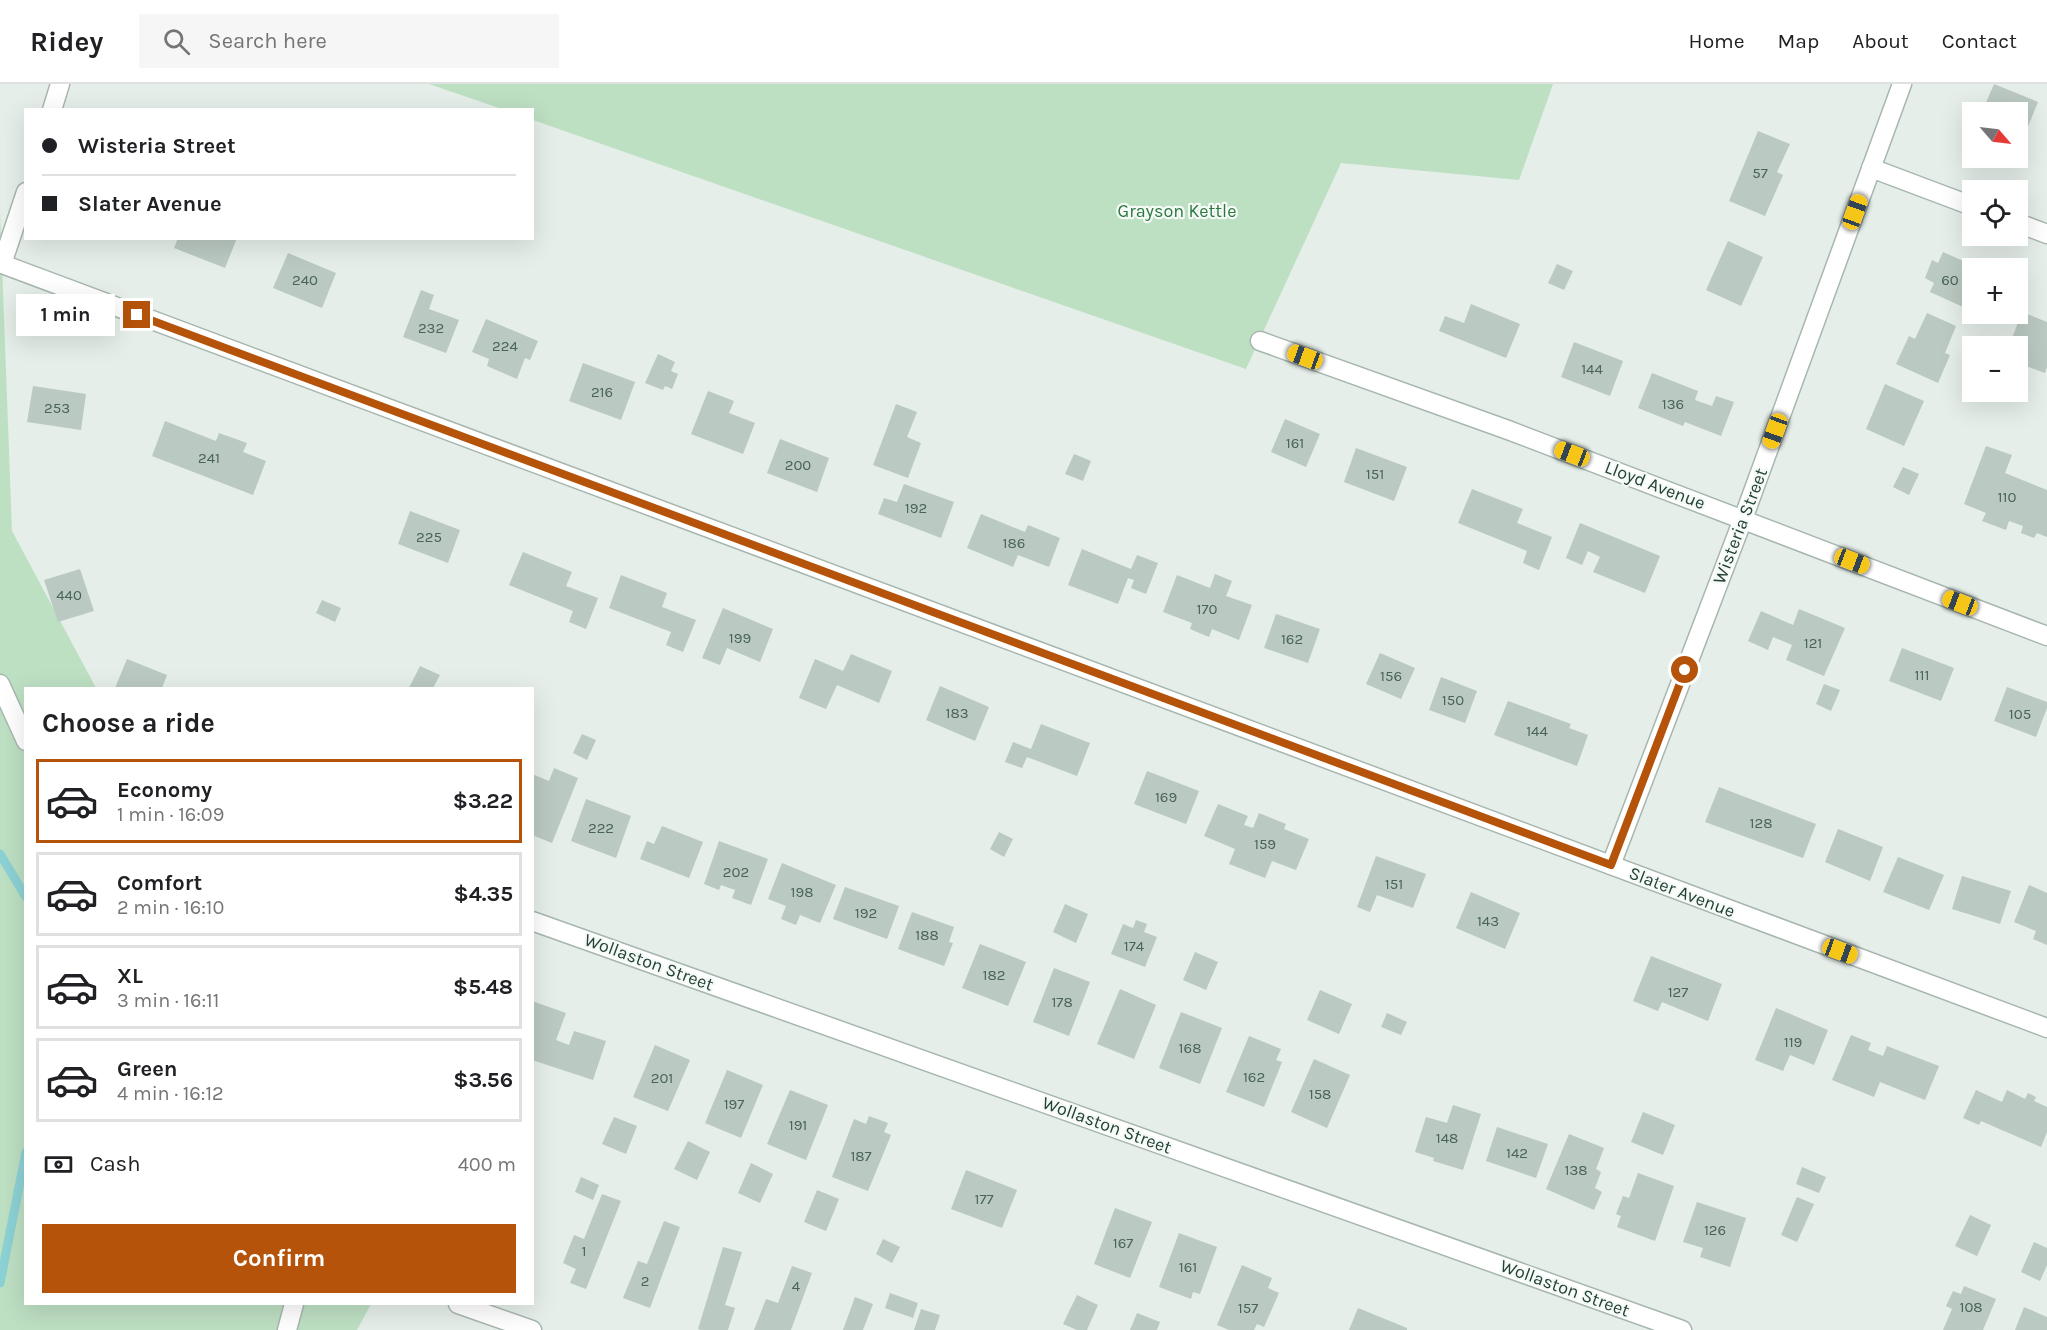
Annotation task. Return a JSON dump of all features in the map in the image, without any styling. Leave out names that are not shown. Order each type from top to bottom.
[{"type":"street","points":[[53,108],[60,84]]},
{"type":"street","name":"Wisteria Street","points":[[1611,865],[1743,519],[1902,84]]},
{"type":"street","points":[[1871,168],[1962,202]]},
{"type":"street","points":[[1,267],[24,198]]},
{"type":"street","points":[[2028,227],[2047,234]]},
{"type":"street","name":"Slater Avenue","points":[[1,267],[2047,1028]]},
{"type":"street","name":"Lloyd Avenue","points":[[1260,341],[1508,430],[2047,636]]},
{"type":"street","points":[[0,684],[24,737]]},
{"type":"street","name":"Wollaston Street","points":[[534,922],[1682,1330]]},
{"type":"street","points":[[287,1330],[294,1305]]},
{"type":"street","points":[[461,1305],[532,1330]]},
{"type":"green space","name":"Grayson Kettle","points":[[429,84],[1553,84],[1519,180],[1341,163],[1246,369],[534,120],[534,108],[499,108]]},
{"type":"green space","points":[[0,212],[12,531],[95,687],[24,687],[24,1305],[370,1305],[357,1330],[0,1330]]},
{"type":"building","points":[[1994,84],[2038,102],[2028,127],[2028,102],[1986,102]]},
{"type":"building","points":[[1758,131],[1790,144],[1777,172],[1783,175],[1765,216],[1729,201]]},
{"type":"building","points":[[177,240],[236,240],[225,268],[174,248]]},
{"type":"building","points":[[1728,241],[1763,257],[1741,306],[1706,290]]},
{"type":"building","points":[[1943,252],[1962,260],[1962,306],[1930,292],[1934,283],[1925,278],[1932,260],[1938,263]]},
{"type":"building","points":[[288,253],[336,273],[322,308],[273,288]]},
{"type":"building","points":[[1557,264],[1573,271],[1564,290],[1548,283]]},
{"type":"building","points":[[421,290],[434,295],[429,309],[459,320],[446,353],[403,337]]},
{"type":"building","points":[[1471,304],[1520,324],[1506,358],[1439,331],[1445,316],[1464,323]]},
{"type":"building","points":[[1927,313],[1956,326],[1945,353],[1950,355],[1938,383],[1896,364],[1909,336],[1915,339]]},
{"type":"building","points":[[2028,314],[2047,322],[2045,373],[2028,367],[2028,336],[2013,336],[2017,324],[2028,324]]},
{"type":"building","points":[[486,319],[538,341],[530,360],[525,358],[517,379],[487,366],[489,359],[472,352]]},
{"type":"building","points":[[1574,342],[1623,361],[1610,396],[1561,377]]},
{"type":"building","points":[[658,354],[675,362],[671,371],[678,374],[672,389],[665,386],[663,390],[645,383]]},
{"type":"building","points":[[583,363],[635,382],[621,420],[569,401]]},
{"type":"building","points":[[1652,373],[1698,391],[1695,400],[1712,406],[1716,396],[1734,402],[1721,436],[1685,422],[1683,426],[1638,408]]},
{"type":"building","points":[[1885,384],[1924,401],[1904,446],[1866,429]]},
{"type":"building","points":[[33,386],[86,394],[81,430],[27,422]]},
{"type":"building","points":[[708,391],[734,401],[729,413],[755,423],[743,454],[691,434]]},
{"type":"building","points":[[896,404],[917,412],[907,437],[921,443],[908,478],[873,465]]},
{"type":"building","points":[[1285,419],[1320,434],[1306,467],[1271,452]]},
{"type":"building","points":[[165,421],[216,441],[219,433],[247,443],[243,452],[266,461],[253,495],[152,456]]},
{"type":"building","points":[[780,439],[829,458],[817,492],[767,473]]},
{"type":"building","points":[[1986,446],[2012,455],[2005,473],[2047,490],[2047,537],[2037,533],[2034,538],[2021,533],[2023,526],[2009,521],[2006,530],[1982,521],[1986,513],[1964,504]]},
{"type":"building","points":[[1356,448],[1407,467],[1394,501],[1344,482]]},
{"type":"building","points":[[1074,454],[1091,461],[1083,481],[1065,474]]},
{"type":"building","points":[[1903,467],[1919,474],[1909,495],[1893,487]]},
{"type":"building","points":[[904,484],[954,502],[941,538],[878,514],[884,498],[897,502]]},
{"type":"building","points":[[1472,489],[1523,509],[1517,523],[1552,537],[1539,570],[1523,563],[1527,551],[1458,523]]},
{"type":"building","points":[[410,511],[460,530],[448,563],[398,544]]},
{"type":"building","points":[[981,514],[1025,532],[1028,525],[1060,538],[1049,567],[1018,555],[1013,567],[967,548]]},
{"type":"building","points":[[1580,523],[1660,556],[1645,593],[1593,572],[1600,557],[1588,551],[1582,565],[1566,558]]},
{"type":"building","points":[[1082,549],[1131,569],[1137,555],[1158,563],[1146,594],[1131,588],[1134,580],[1128,578],[1118,604],[1068,585]]},
{"type":"building","points":[[523,552],[572,572],[566,586],[598,598],[586,629],[569,622],[573,611],[509,585]]},
{"type":"building","points":[[80,569],[94,611],[58,622],[44,580]]},
{"type":"building","points":[[1215,574],[1232,581],[1226,596],[1252,605],[1239,640],[1212,629],[1209,637],[1190,629],[1192,623],[1163,612],[1177,575],[1210,588]]},
{"type":"building","points":[[621,575],[667,593],[662,607],[696,620],[683,652],[666,645],[671,632],[609,608]]},
{"type":"building","points":[[322,600],[341,608],[335,622],[316,613]]},
{"type":"building","points":[[723,608],[773,629],[760,662],[727,648],[720,665],[702,658]]},
{"type":"building","points":[[1799,609],[1845,628],[1824,676],[1786,660],[1792,645],[1773,637],[1768,650],[1748,641],[1761,611],[1793,625]]},
{"type":"building","points":[[1276,614],[1320,629],[1308,663],[1264,648]]},
{"type":"building","points":[[1902,648],[1954,668],[1941,701],[1889,681]]},
{"type":"building","points":[[1380,653],[1415,668],[1401,699],[1366,684]]},
{"type":"building","points":[[851,654],[892,671],[879,703],[837,685],[826,709],[799,698],[815,659],[843,671]]},
{"type":"building","points":[[127,659],[167,675],[162,687],[115,687]]},
{"type":"building","points":[[420,666],[440,675],[434,687],[410,687]]},
{"type":"building","points":[[1441,677],[1477,691],[1465,723],[1429,710]]},
{"type":"building","points":[[1824,684],[1840,690],[1831,711],[1816,704]]},
{"type":"building","points":[[940,686],[989,707],[975,741],[926,720]]},
{"type":"building","points":[[2007,687],[2047,702],[2036,737],[1994,721]]},
{"type":"building","points":[[1508,701],[1571,724],[1569,728],[1588,735],[1577,766],[1494,735]]},
{"type":"building","points":[[1041,724],[1090,743],[1077,776],[1027,757],[1022,768],[1005,762],[1013,742],[1031,749]]},
{"type":"building","points":[[582,734],[596,740],[587,760],[573,753]]},
{"type":"building","points":[[554,768],[578,778],[552,843],[534,836],[534,775],[549,781]]},
{"type":"building","points":[[1147,771],[1199,791],[1186,824],[1134,804]]},
{"type":"building","points":[[1719,787],[1816,824],[1803,858],[1705,822]]},
{"type":"building","points":[[586,799],[631,816],[616,858],[571,841]]},
{"type":"building","points":[[1218,804],[1248,816],[1244,825],[1253,828],[1259,813],[1286,824],[1284,829],[1309,839],[1296,870],[1272,861],[1265,878],[1229,864],[1235,849],[1204,836]]},
{"type":"building","points":[[662,826],[703,842],[689,878],[640,859],[647,841],[654,844]]},
{"type":"building","points":[[1838,829],[1883,847],[1870,881],[1825,862]]},
{"type":"building","points":[[999,832],[1013,839],[1004,857],[990,849]]},
{"type":"building","points":[[719,841],[768,859],[751,905],[732,898],[735,890],[721,885],[719,890],[704,884]]},
{"type":"building","points":[[1376,856],[1426,874],[1413,908],[1377,895],[1370,912],[1357,907]]},
{"type":"building","points":[[1898,857],[1944,875],[1929,910],[1883,892]]},
{"type":"building","points":[[782,863],[836,885],[820,923],[800,915],[796,925],[781,919],[786,906],[768,899]]},
{"type":"building","points":[[1962,876],[2011,891],[2000,924],[1952,909]]},
{"type":"building","points":[[2029,885],[2047,893],[2047,945],[2033,939],[2036,931],[2014,922]]},
{"type":"building","points":[[845,887],[899,906],[887,939],[833,919]]},
{"type":"building","points":[[1471,892],[1520,913],[1505,949],[1456,928]]},
{"type":"building","points":[[1065,904],[1088,914],[1076,943],[1053,932]]},
{"type":"building","points":[[912,912],[954,927],[949,942],[953,943],[944,966],[898,949]]},
{"type":"building","points":[[1136,920],[1147,924],[1144,932],[1157,937],[1145,967],[1111,954],[1123,924],[1133,928]]},
{"type":"building","points":[[980,944],[1026,962],[1008,1006],[962,988]]},
{"type":"building","points":[[1195,952],[1218,962],[1206,990],[1183,980]]},
{"type":"building","points":[[1651,956],[1722,984],[1708,1021],[1662,1002],[1658,1011],[1633,1001]]},
{"type":"building","points":[[1054,968],[1090,982],[1069,1036],[1033,1022]]},
{"type":"building","points":[[1120,989],[1156,1005],[1134,1059],[1097,1044]]},
{"type":"building","points":[[1320,990],[1352,1004],[1339,1034],[1307,1020]]},
{"type":"building","points":[[534,1002],[566,1013],[556,1040],[569,1045],[574,1031],[606,1041],[593,1080],[534,1061]]},
{"type":"building","points":[[1776,1008],[1828,1030],[1814,1065],[1790,1055],[1783,1071],[1755,1060]]},
{"type":"building","points":[[1181,1012],[1222,1028],[1200,1084],[1159,1068]]},
{"type":"building","points":[[1387,1013],[1407,1022],[1401,1035],[1381,1027]]},
{"type":"building","points":[[1851,1035],[1871,1043],[1868,1050],[1883,1056],[1887,1046],[1939,1066],[1925,1100],[1880,1082],[1874,1097],[1832,1080]]},
{"type":"building","points":[[1249,1036],[1281,1049],[1276,1060],[1282,1062],[1264,1107],[1226,1092]]},
{"type":"building","points":[[655,1045],[690,1060],[668,1111],[633,1097]]},
{"type":"building","points":[[1314,1059],[1350,1075],[1327,1128],[1291,1112]]},
{"type":"building","points":[[727,1070],[763,1085],[741,1138],[705,1123]]},
{"type":"building","points":[[790,1090],[828,1105],[806,1160],[767,1144]]},
{"type":"building","points":[[1976,1090],[2002,1102],[2007,1090],[2025,1099],[2028,1093],[2036,1097],[2034,1101],[2047,1107],[2047,1132],[2041,1147],[1981,1121],[1979,1125],[1963,1118]]},
{"type":"building","points":[[1453,1105],[1481,1114],[1463,1170],[1433,1161],[1434,1158],[1415,1152],[1426,1117],[1447,1123]]},
{"type":"building","points":[[1643,1112],[1675,1125],[1663,1155],[1631,1142]]},
{"type":"building","points":[[869,1116],[888,1123],[884,1132],[891,1135],[868,1191],[832,1177],[854,1119],[866,1124]]},
{"type":"building","points":[[614,1117],[637,1126],[626,1154],[602,1144]]},
{"type":"building","points":[[1497,1127],[1548,1144],[1536,1178],[1486,1161]]},
{"type":"building","points":[[1569,1134],[1604,1148],[1596,1169],[1601,1172],[1595,1188],[1602,1192],[1594,1210],[1546,1189]]},
{"type":"building","points":[[688,1141],[710,1152],[697,1180],[674,1169]]},
{"type":"building","points":[[751,1163],[773,1174],[760,1203],[738,1193]]},
{"type":"building","points":[[1802,1167],[1826,1177],[1819,1193],[1796,1184]]},
{"type":"building","points":[[966,1170],[1017,1190],[1002,1228],[951,1209]]},
{"type":"building","points":[[1638,1173],[1674,1186],[1655,1241],[1617,1227],[1621,1216],[1616,1214],[1623,1196],[1629,1198]]},
{"type":"building","points":[[581,1177],[599,1185],[593,1200],[575,1192]]},
{"type":"building","points":[[817,1190],[839,1199],[826,1231],[804,1222]]},
{"type":"building","points":[[602,1194],[621,1201],[586,1289],[570,1283],[576,1269],[563,1263],[574,1235],[584,1239]]},
{"type":"building","points":[[1797,1197],[1814,1204],[1797,1242],[1781,1235]]},
{"type":"building","points":[[1697,1202],[1746,1218],[1730,1267],[1700,1257],[1703,1248],[1683,1242]]},
{"type":"building","points":[[1115,1208],[1152,1222],[1130,1278],[1094,1264]]},
{"type":"building","points":[[1970,1215],[1991,1225],[1977,1256],[1955,1246]]},
{"type":"building","points":[[664,1221],[680,1227],[650,1308],[623,1298],[638,1261],[647,1264]]},
{"type":"building","points":[[1179,1233],[1217,1247],[1200,1294],[1193,1292],[1191,1299],[1159,1287]]},
{"type":"building","points":[[883,1239],[900,1247],[892,1263],[876,1254]]},
{"type":"building","points":[[2034,1242],[2047,1248],[2047,1265],[2040,1281],[2021,1272]]},
{"type":"building","points":[[723,1247],[742,1252],[725,1305],[735,1308],[728,1330],[701,1330],[698,1329]]},
{"type":"building","points":[[1242,1265],[1272,1278],[1268,1288],[1279,1293],[1264,1327],[1257,1324],[1254,1330],[1229,1330],[1217,1325]]},
{"type":"building","points":[[792,1266],[812,1273],[791,1330],[754,1330],[766,1299],[778,1303]]},
{"type":"building","points":[[1964,1286],[1996,1299],[1983,1330],[1943,1330],[1952,1309],[1946,1306],[1953,1291],[1961,1294]]},
{"type":"building","points":[[890,1293],[918,1303],[913,1318],[885,1308]]},
{"type":"building","points":[[1077,1295],[1098,1305],[1087,1330],[1077,1330],[1063,1324]]},
{"type":"building","points":[[855,1297],[873,1304],[863,1330],[843,1330]]},
{"type":"building","points":[[2024,1307],[2047,1317],[2047,1330],[2015,1330]]},
{"type":"building","points":[[1358,1308],[1407,1328],[1407,1330],[1349,1330]]},
{"type":"building","points":[[921,1309],[940,1315],[935,1330],[914,1330]]},
{"type":"building","points":[[1137,1313],[1160,1322],[1157,1330],[1130,1330]]},
{"type":"waterway","points":[[0,854],[24,894]]},
{"type":"waterway","points":[[0,1283],[24,1162]]},
{"type":"route","points":[[137,315],[1611,865],[1685,670]]}]
